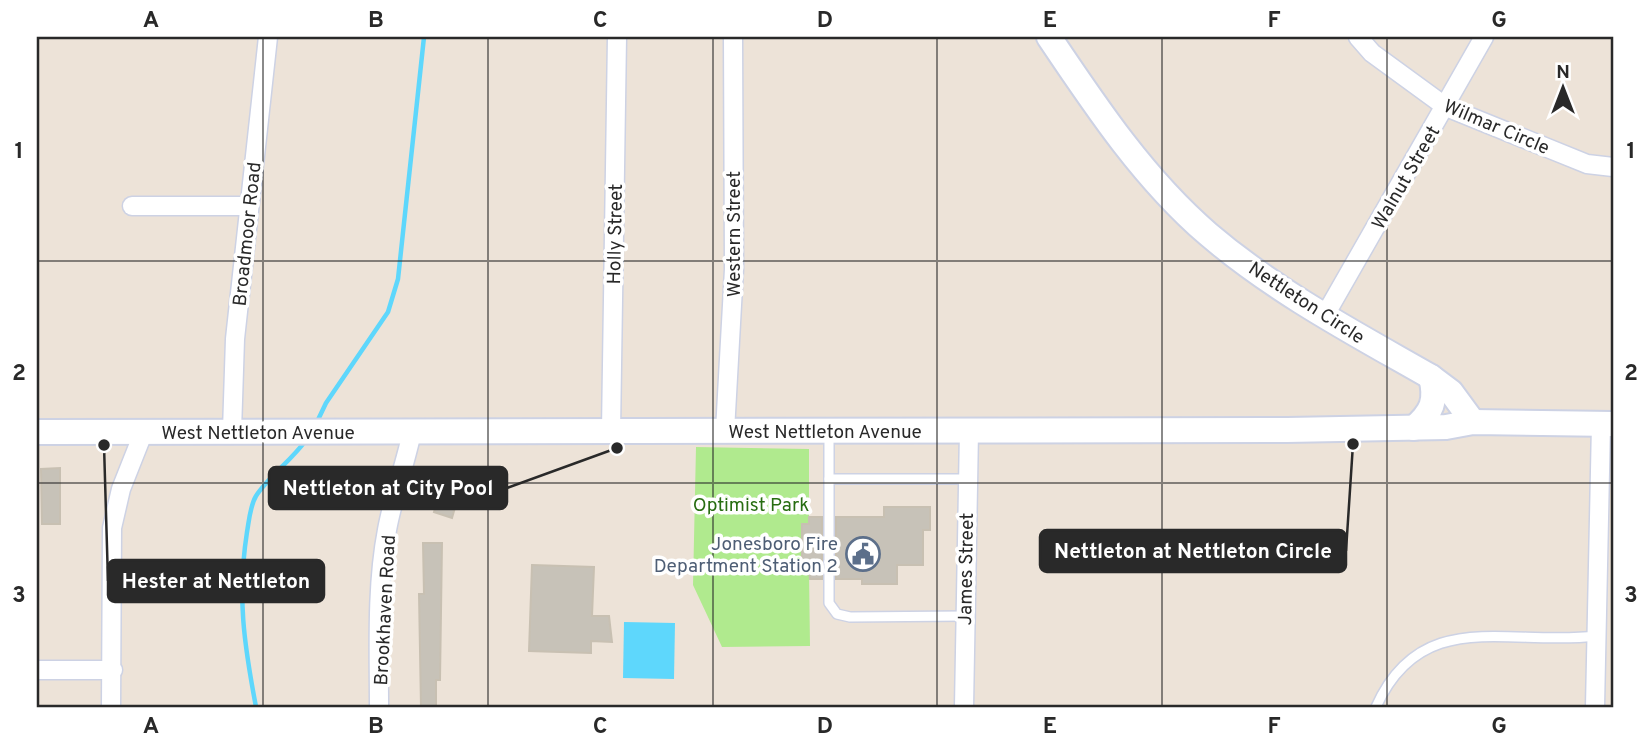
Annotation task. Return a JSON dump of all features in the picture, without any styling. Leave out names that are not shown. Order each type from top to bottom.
[{"type":"street","name":"Broadmoor Road","points":[[232,431],[235,339],[268,37]]},
{"type":"street","name":"Holly Street","points":[[611,431],[617,37]]},
{"type":"street","name":"Western Street","points":[[725,431],[734,269],[733,37]]},
{"type":"street","name":"Nettleton Circle","points":[[1049,37],[1108,124],[1145,170],[1207,233],[1276,287],[1431,377],[1451,392],[1472,422]]},
{"type":"street","name":"Wilmar Circle","points":[[1358,37],[1372,53],[1446,107],[1587,164],[1613,167]]},
{"type":"street","name":"Walnut Street","points":[[1324,317],[1485,37]]},
{"type":"street","points":[[132,206],[249,206]]},
{"type":"street","points":[[1414,428],[1432,410],[1434,391],[1431,377]]},
{"type":"street","name":"West Nettleton Avenue","points":[[37,432],[969,431],[1414,428],[1446,427],[1472,422],[1607,424]]},
{"type":"street","points":[[1595,707],[1607,424]]},
{"type":"street","points":[[111,707],[112,528],[121,489],[144,431]]},
{"type":"street","name":"James Street","points":[[964,707],[969,431]]},
{"type":"street","name":"Brookhaven Road","points":[[379,707],[382,576],[387,530],[412,432]]},
{"type":"street","points":[[37,670],[113,670]]},
{"type":"lane","points":[[829,431],[830,603],[837,614],[850,617],[964,616]]},
{"type":"lane","points":[[829,479],[967,479]]},
{"type":"lane","points":[[1376,707],[1387,684],[1418,652],[1459,637],[1502,634],[1596,636]]},
{"type":"green space","name":"Optimist Park","points":[[696,447],[809,449],[809,524],[802,525],[802,570],[809,571],[810,646],[722,647],[693,585]]},
{"type":"water","points":[[624,622],[675,623],[674,679],[623,678]]},
{"type":"building","points":[[60,468],[60,524],[42,524],[41,469]]},
{"type":"building","points":[[446,470],[464,476],[452,518],[434,512]]},
{"type":"building","name":"Jonesboro Fire Department Station 2","points":[[884,507],[930,507],[930,530],[923,530],[923,565],[897,565],[897,584],[862,584],[862,579],[836,579],[836,517],[884,517]]},
{"type":"building","points":[[809,517],[822,517],[822,579],[810,579],[809,571],[802,571],[802,524],[809,524]]},
{"type":"building","points":[[423,543],[442,543],[440,680],[436,680],[436,707],[421,707],[419,594],[424,594]]},
{"type":"building","points":[[532,565],[594,567],[592,616],[609,616],[612,642],[591,641],[591,653],[529,651]]},
{"type":"waterway","points":[[316,424],[326,403],[388,312],[398,279],[424,37]]},
{"type":"waterway","points":[[256,707],[245,641],[242,599],[244,555],[250,514],[261,489],[306,440]]},
{"type":"place","name":"Nettleton at Nettleton Circle","points":[[1353,444]]},
{"type":"place","name":"Hester at Nettleton","points":[[104,445]]},
{"type":"place","name":"Nettleton at City Pool","points":[[617,448]]},
{"type":"place","name":"Jonesboro Fire Department Station 2","points":[[863,554]]}]
